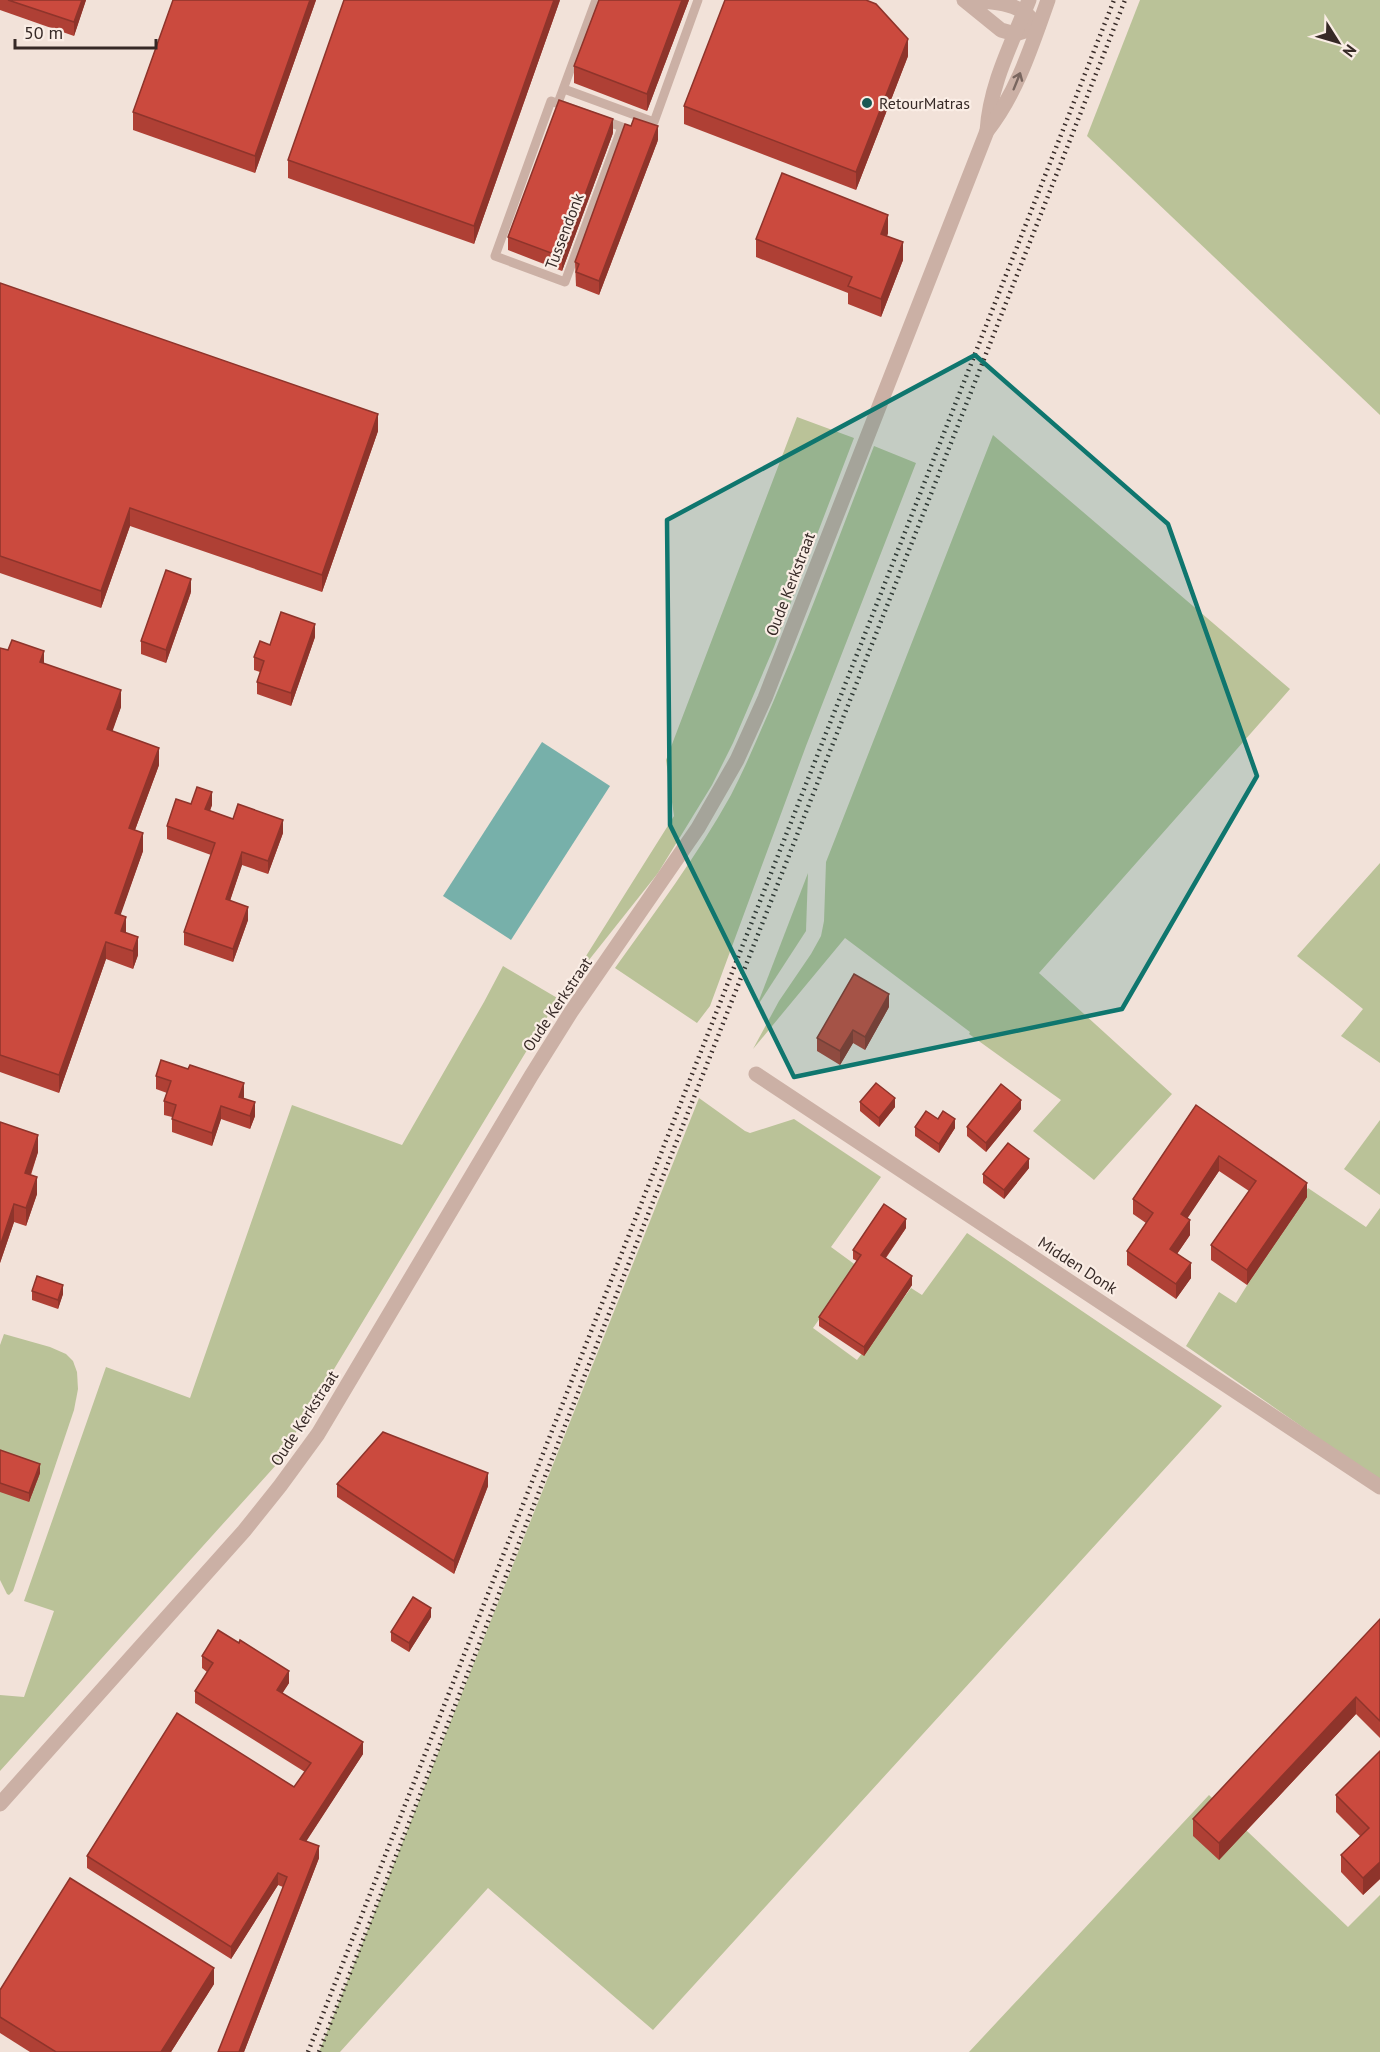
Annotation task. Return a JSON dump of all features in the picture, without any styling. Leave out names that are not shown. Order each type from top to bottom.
[{"type":"street","points":[[964,0],[1002,30],[1016,34],[1038,27],[1027,6],[972,0]]},
{"type":"street","name":"Oude Kerkstraat","points":[[987,131],[1001,114],[1012,93],[1048,0]]},
{"type":"street","name":"Oude Kerkstraat","points":[[0,1804],[244,1531],[312,1442],[383,1327],[531,1076],[698,828],[736,760],[765,698],[987,131],[994,87],[1027,6]]},
{"type":"street","name":"Midden Donk","points":[[756,1074],[1380,1487]]},
{"type":"lane","name":"Tussendonk","points":[[558,103],[596,0]]},
{"type":"lane","points":[[564,89],[654,122],[698,0]]},
{"type":"lane","name":"Tussendonk","points":[[552,101],[558,103],[622,127],[566,282],[495,256],[552,101]]},
{"type":"highlighted area","points":[[975,355],[1168,524],[1257,776],[1122,1009],[794,1077],[670,825],[667,520]]},
{"type":"green space","points":[[1140,0],[1380,0],[1380,415],[1087,136]]},
{"type":"green space","points":[[797,417],[854,438],[774,647],[733,743],[712,785],[658,873],[563,993],[674,816],[666,760]]},
{"type":"green space","points":[[993,435],[1290,689],[1039,973],[1172,1094],[1094,1180],[1033,1131],[1061,1100],[969,1034],[970,1032],[845,938],[753,1049],[779,1001],[821,936],[824,921],[826,862]]},
{"type":"green space","points":[[874,446],[916,463],[806,746],[710,1006],[697,1023],[615,968],[690,862],[737,783],[800,637]]},
{"type":"green space","points":[[1380,863],[1380,1063],[1341,1036],[1363,1009],[1297,956]]},
{"type":"green space","points":[[808,873],[806,931],[756,1008]]},
{"type":"green space","points":[[503,966],[558,999],[276,1465],[0,1771],[0,1695],[24,1697],[54,1611],[24,1601],[106,1367],[190,1398],[292,1105],[402,1145]]},
{"type":"green space","points":[[699,1098],[750,1133],[794,1119],[881,1177],[831,1247],[857,1266],[813,1328],[857,1360],[911,1288],[922,1295],[967,1233],[1222,1406],[653,2030],[488,1888],[340,2052],[319,2052]]},
{"type":"green space","points":[[1380,1120],[1380,1195],[1344,1169]]},
{"type":"green space","points":[[1308,1188],[1366,1227],[1380,1208],[1380,1481],[1186,1346],[1219,1292],[1236,1303]]},
{"type":"green space","points":[[4,1334],[66,1354],[73,1361],[77,1372],[78,1389],[74,1410],[13,1591],[9,1595],[0,1580],[0,1345]]},
{"type":"green space","points":[[1209,1795],[1348,1927],[1380,1895],[1380,2052],[969,2052]]},
{"type":"water","points":[[542,742],[610,786],[511,940],[443,896]]},
{"type":"building","points":[[8,0],[82,0],[74,22]]},
{"type":"building","points":[[173,0],[310,0],[255,156],[133,112]]},
{"type":"building","points":[[344,0],[554,0],[474,226],[288,160]]},
{"type":"building","points":[[599,0],[682,0],[647,94],[574,66]]},
{"type":"building","points":[[725,0],[866,0],[876,4],[908,39],[856,172],[684,106]]},
{"type":"building","points":[[559,100],[613,119],[562,257],[508,237]]},
{"type":"building","points":[[634,118],[658,126],[599,281],[576,272],[579,264],[575,262],[625,124],[631,126]]},
{"type":"building","points":[[782,173],[888,215],[881,234],[903,242],[881,299],[848,286],[852,277],[756,239]]},
{"type":"building","points":[[0,283],[378,414],[322,575],[130,508],[101,591],[0,556]]},
{"type":"building","points":[[166,570],[191,579],[166,650],[141,641]]},
{"type":"building","points":[[281,612],[315,624],[291,693],[257,682],[264,661],[254,657],[260,641],[270,645]]},
{"type":"building","points":[[12,640],[44,651],[40,662],[121,690],[107,729],[159,748],[129,828],[143,833],[115,913],[126,917],[121,931],[138,937],[133,951],[106,942],[59,1075],[0,1055],[0,648],[8,650]]},
{"type":"building","points":[[197,787],[212,792],[205,809],[233,819],[238,804],[283,820],[268,861],[242,852],[226,899],[248,907],[233,949],[184,932],[215,843],[167,826],[176,799],[191,804]]},
{"type":"building","points":[[854,974],[889,994],[865,1037],[853,1030],[840,1051],[817,1038]]},
{"type":"building","points":[[161,1060],[188,1069],[190,1065],[244,1083],[239,1097],[255,1102],[250,1116],[221,1106],[212,1133],[172,1119],[176,1105],[164,1101],[171,1081],[156,1076]]},
{"type":"building","points":[[876,1083],[895,1098],[879,1118],[860,1102]]},
{"type":"building","points":[[1001,1084],[1021,1100],[986,1143],[967,1127]]},
{"type":"building","points":[[1196,1105],[1307,1183],[1247,1270],[1211,1245],[1256,1181],[1219,1156],[1181,1214],[1190,1220],[1170,1249],[1191,1263],[1176,1284],[1127,1251],[1153,1213],[1133,1199]]},
{"type":"building","points":[[926,1111],[938,1119],[943,1111],[955,1119],[939,1144],[915,1127]]},
{"type":"building","points":[[0,1122],[38,1135],[25,1173],[37,1177],[26,1208],[14,1204],[0,1246]]},
{"type":"building","points":[[1008,1143],[1029,1159],[1004,1190],[983,1174]]},
{"type":"building","points":[[884,1204],[906,1219],[881,1255],[912,1276],[864,1347],[819,1317],[861,1255],[853,1250]]},
{"type":"building","points":[[37,1276],[63,1285],[58,1300],[32,1291]]},
{"type":"building","points":[[383,1432],[488,1473],[454,1561],[337,1484]]},
{"type":"building","points":[[0,1450],[40,1464],[29,1493],[0,1483]]},
{"type":"building","points":[[413,1597],[431,1608],[409,1643],[391,1632]]},
{"type":"building","points":[[1380,1619],[1380,1721],[1356,1697],[1219,1843],[1193,1819]]},
{"type":"building","points":[[218,1630],[239,1643],[240,1640],[289,1671],[277,1690],[363,1742],[300,1839],[319,1846],[239,2052],[218,2052],[287,1877],[278,1873],[231,1947],[87,1856],[177,1713],[294,1787],[311,1763],[195,1691],[213,1663],[202,1656]]},
{"type":"building","points":[[1380,1751],[1380,1862],[1363,1878],[1341,1855],[1369,1828],[1336,1795]]},
{"type":"building","points":[[70,1878],[214,1968],[161,2052],[56,2052],[0,2017],[0,1990]]},
{"type":"railway","points":[[308,2052],[1114,0]]},
{"type":"railway","points":[[319,2052],[1125,0]]},
{"type":"place","name":"RetourMatras","points":[[867,103]]}]
